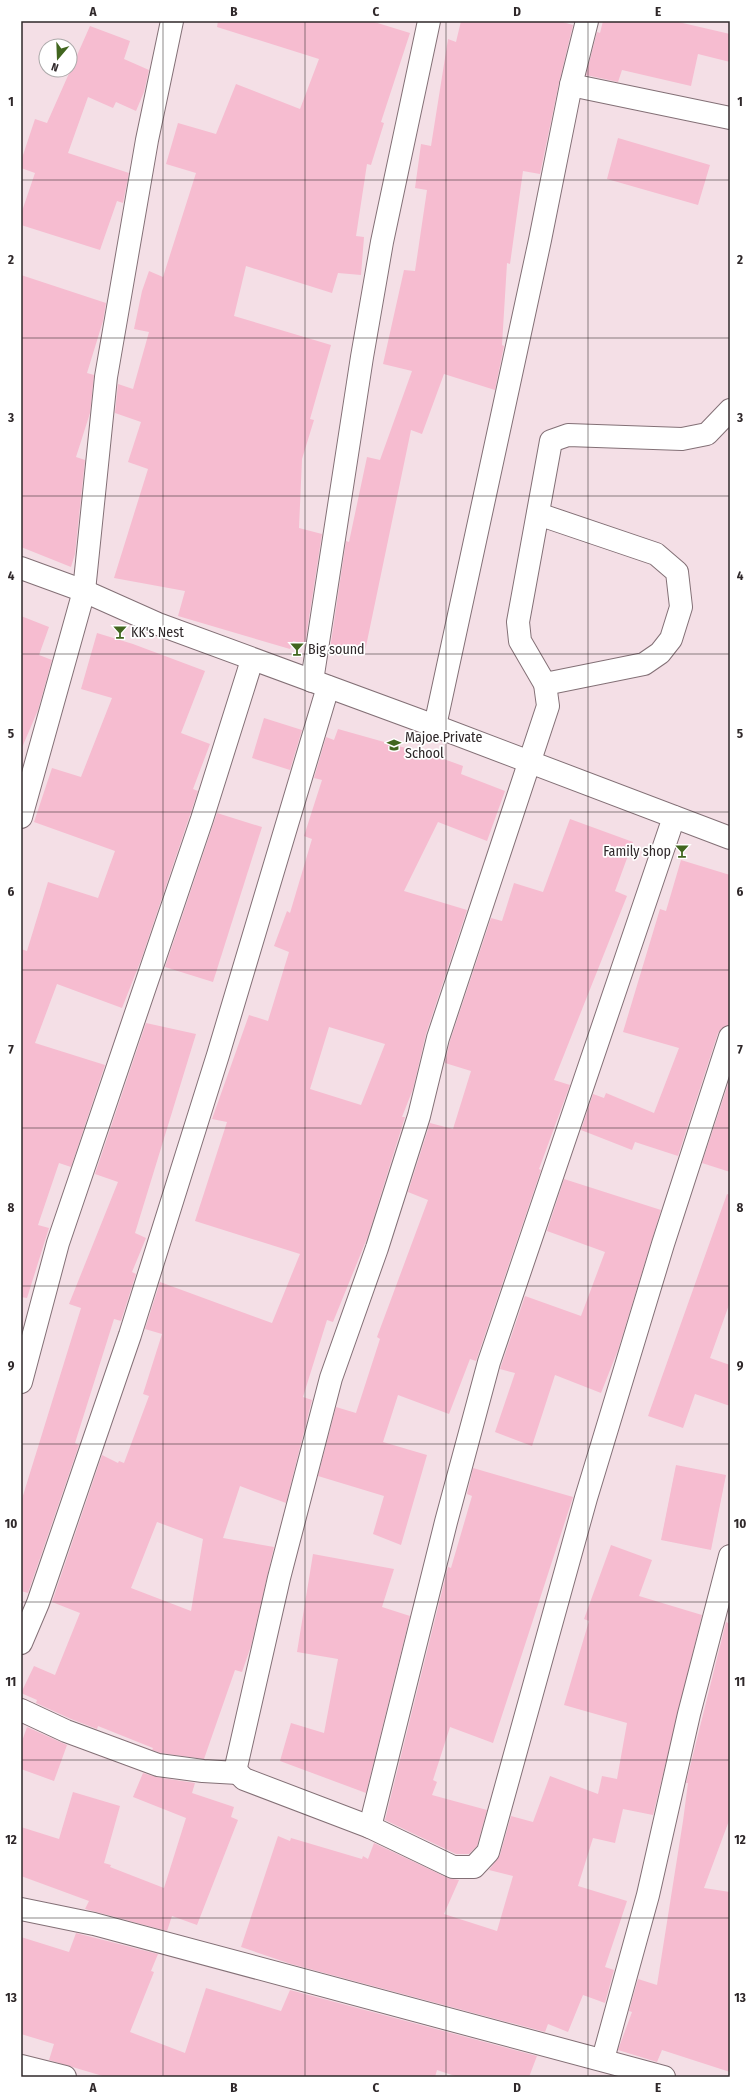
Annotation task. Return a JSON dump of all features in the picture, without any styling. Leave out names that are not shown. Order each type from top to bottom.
[{"type":"street","points":[[21,817],[84,591],[106,377],[147,140],[172,21]]},
{"type":"street","points":[[21,1643],[38,1603],[130,1335],[220,1048],[320,684],[337,511],[380,249],[428,21]]},
{"type":"street","points":[[435,726],[538,248],[571,85],[587,21]]},
{"type":"street","points":[[571,85],[730,118]]},
{"type":"street","points":[[730,410],[707,434],[682,439],[568,435],[551,441],[518,622],[520,640],[545,684],[548,706],[528,761],[438,1038],[419,1116],[377,1248],[331,1378],[279,1578],[236,1767],[238,1773],[244,1779],[370,1827],[453,1867],[474,1867],[488,1852],[586,1498],[663,1244],[730,1037]]},
{"type":"street","points":[[538,514],[656,554],[678,572],[681,606],[671,639],[660,653],[644,664],[545,684]]},
{"type":"street","points":[[21,568],[84,591],[158,624],[252,660],[435,726],[730,838]]},
{"type":"street","points":[[21,1382],[58,1243],[202,819],[252,660]]},
{"type":"street","points":[[370,1827],[446,1522],[489,1362],[674,817]]},
{"type":"street","points":[[603,2059],[648,1895],[689,1714],[730,1556]]},
{"type":"street","points":[[21,1710],[66,1731],[158,1765],[203,1771],[238,1773]]},
{"type":"street","points":[[21,1909],[94,1924],[603,2059],[664,2077]]},
{"type":"street","points":[[21,2066],[65,2077]]},
{"type":"building","points":[[218,21],[371,21],[410,33],[381,122],[384,123],[371,165],[367,164],[356,236],[364,237],[361,275],[338,273],[332,293],[246,266],[234,316],[331,345],[310,419],[314,420],[302,459],[299,528],[322,534],[305,644],[293,641],[290,649],[178,616],[185,591],[114,578],[148,469],[128,462],[141,422],[115,413],[118,384],[133,389],[149,332],[134,329],[142,291],[149,271],[163,277],[196,173],[166,164],[178,123],[216,134],[236,84],[300,109],[319,59],[217,27]]},
{"type":"building","points":[[461,21],[559,21],[573,25],[540,174],[523,171],[510,264],[507,263],[502,345],[504,346],[495,390],[444,374],[422,434],[411,430],[364,656],[330,649],[346,541],[349,542],[367,457],[380,460],[412,371],[383,364],[404,270],[415,271],[427,190],[415,188],[421,144],[431,146],[448,39],[456,42]]},
{"type":"building","points":[[603,21],[674,21],[730,34],[730,62],[698,54],[691,86],[622,70],[618,82],[586,75],[597,32],[600,33]]},
{"type":"building","points":[[90,26],[130,41],[124,59],[149,70],[144,92],[136,111],[116,102],[113,108],[88,97],[68,153],[129,173],[123,203],[117,201],[100,250],[21,225],[21,214],[35,173],[21,168],[21,161],[35,119],[47,123],[67,78],[78,78],[78,53]]},
{"type":"building","points":[[618,138],[710,165],[698,205],[607,179]]},
{"type":"building","points":[[21,275],[106,303],[103,321],[87,373],[94,375],[90,413],[76,457],[85,460],[75,554],[71,567],[21,547]]},
{"type":"building","points":[[21,616],[49,627],[39,655],[52,660],[38,710],[21,750]]},
{"type":"building","points":[[97,633],[133,644],[205,671],[181,733],[210,744],[193,789],[198,791],[190,815],[141,960],[122,1008],[57,984],[35,1043],[105,1065],[71,1167],[59,1163],[38,1225],[49,1228],[27,1298],[21,1297],[21,949],[27,951],[48,882],[98,898],[115,851],[34,822],[52,768],[81,777],[112,698],[81,689]]},
{"type":"building","points":[[264,718],[302,730],[290,770],[252,758]]},
{"type":"building","points":[[338,729],[441,758],[463,766],[461,774],[505,791],[487,841],[438,822],[404,891],[467,910],[426,1034],[413,1089],[402,1117],[405,1117],[368,1236],[333,1322],[327,1320],[303,1397],[312,1400],[286,1503],[240,1486],[223,1538],[274,1547],[251,1646],[242,1672],[235,1670],[204,1759],[161,1753],[152,1750],[153,1748],[98,1726],[97,1729],[71,1719],[36,1703],[37,1700],[21,1693],[34,1666],[55,1675],[80,1613],[52,1602],[102,1455],[118,1463],[119,1461],[124,1463],[149,1396],[143,1394],[162,1334],[145,1329],[160,1282],[272,1323],[300,1254],[195,1221],[227,1122],[212,1119],[249,1015],[268,1021],[289,952],[274,946],[287,911],[290,913],[312,839],[304,836],[322,780],[314,778],[326,737],[334,740]],"holes":[[[329,1027],[385,1044],[361,1105],[310,1089]],[[157,1522],[203,1539],[191,1611],[131,1588]]]},
{"type":"building","points":[[217,813],[262,827],[213,982],[165,967]]},
{"type":"building","points":[[570,819],[633,842],[615,891],[627,896],[554,1080],[570,1085],[539,1169],[541,1170],[476,1361],[470,1359],[449,1414],[398,1395],[383,1442],[427,1455],[401,1545],[373,1534],[384,1496],[318,1476],[336,1407],[356,1413],[380,1339],[377,1337],[428,1200],[408,1192],[430,1123],[453,1129],[471,1071],[445,1063],[450,1041],[491,918],[502,921],[514,883],[543,892]]},
{"type":"building","points":[[681,860],[730,875],[730,1025],[722,1028],[718,1033],[678,1156],[635,1142],[632,1150],[581,1130],[593,1094],[604,1098],[606,1093],[654,1113],[679,1048],[623,1032],[660,909],[666,911]]},
{"type":"building","points":[[146,1023],[196,1034],[135,1233],[146,1238],[132,1272],[136,1274],[121,1321],[114,1319],[75,1443],[79,1445],[28,1593],[21,1591],[21,1502],[81,1308],[69,1304],[118,1182],[95,1174]]},
{"type":"building","points":[[730,1078],[730,1172],[702,1163]]},
{"type":"building","points":[[564,1179],[661,1210],[618,1350],[601,1393],[555,1375],[532,1446],[495,1432],[515,1373],[500,1369],[525,1296],[581,1316],[605,1252],[547,1231]]},
{"type":"building","points":[[727,1194],[730,1195],[730,1302],[710,1358],[730,1365],[730,1406],[695,1394],[683,1428],[648,1416]]},
{"type":"building","points":[[676,1465],[726,1475],[711,1550],[661,1540]]},
{"type":"building","points":[[473,1468],[573,1497],[493,1743],[450,1727],[433,1780],[437,1782],[432,1795],[487,1810],[477,1846],[469,1854],[456,1854],[385,1820],[448,1567],[451,1568],[472,1496],[467,1494]]},
{"type":"building","points":[[611,1545],[652,1560],[639,1596],[702,1615],[653,1815],[623,1809],[615,1843],[593,1838],[578,1886],[627,1901],[605,1967],[614,1970],[605,2003],[583,1995],[568,2032],[548,2024],[545,2032],[291,1964],[241,1947],[278,1836],[290,1841],[291,1838],[362,1859],[363,1856],[368,1859],[374,1843],[448,1878],[459,1880],[444,1914],[497,1931],[513,1876],[489,1870],[500,1855],[511,1816],[533,1822],[550,1776],[598,1794],[602,1776],[617,1779],[627,1723],[564,1705],[589,1621],[584,1619]]},
{"type":"building","points":[[313,1554],[394,1569],[382,1607],[410,1616],[366,1793],[280,1761],[291,1723],[324,1733],[338,1659],[297,1652]]},
{"type":"building","points":[[726,1622],[730,1624],[730,1818],[704,1888],[730,1892],[730,2072],[662,2050],[657,2062],[618,2050],[632,2012],[629,2011],[638,1979],[657,1985],[683,1821],[688,1783],[686,1783]]},
{"type":"building","points":[[27,1727],[67,1745],[54,1781],[21,1769],[21,1744]]},
{"type":"building","points":[[143,1773],[156,1777],[195,1783],[192,1793],[234,1807],[231,1817],[238,1820],[197,1925],[172,1916],[167,1931],[85,1909],[89,1901],[21,1876],[21,1827],[59,1839],[73,1792],[120,1806],[104,1863],[111,1865],[110,1867],[164,1888],[186,1818],[133,1797]]},
{"type":"building","points":[[76,1933],[158,1954],[151,1971],[154,1972],[130,2032],[185,2053],[206,1988],[281,2011],[290,1990],[537,2056],[529,2077],[458,2077],[437,2070],[435,2077],[106,2077],[49,2060],[54,2044],[21,2034],[21,1937],[69,1952]]},
{"type":"place","name":"KK's Nest","points":[[120,632]]},
{"type":"place","name":"Big sound","points":[[297,649]]},
{"type":"place","name":"Majoe Private School","points":[[394,745]]},
{"type":"place","name":"Family shop","points":[[682,851]]}]
